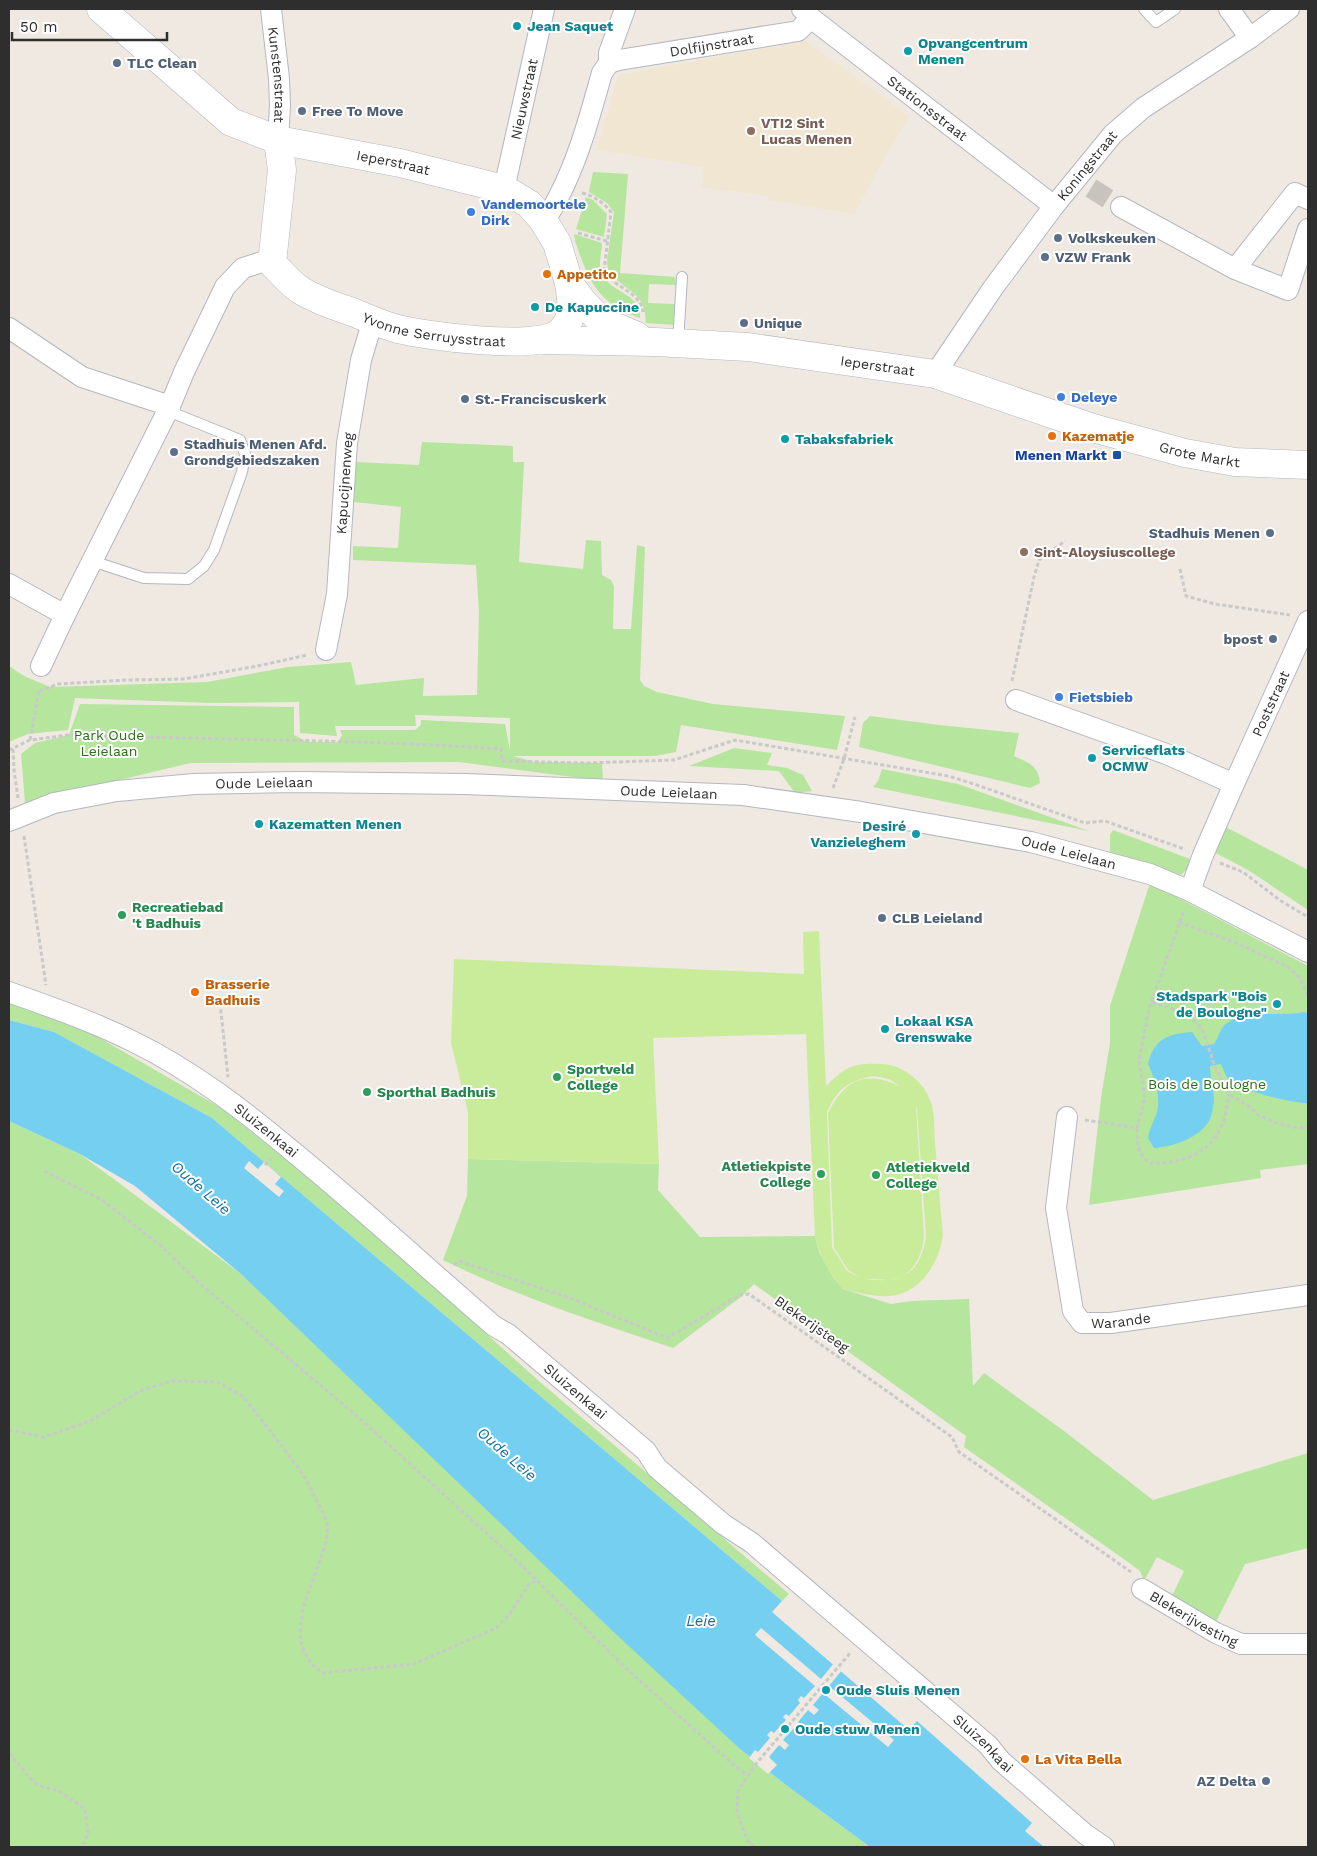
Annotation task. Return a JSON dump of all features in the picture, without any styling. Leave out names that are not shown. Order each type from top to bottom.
[{"type":"street","name":"Ieperstraat","points":[[101,9],[231,122],[278,140],[400,163],[504,189],[529,204],[543,220],[557,243],[569,284],[600,320],[666,343]]},
{"type":"street","name":"Kunstenstraat","points":[[271,9],[279,79],[278,140]]},
{"type":"street","name":"Nieuwstraat","points":[[504,189],[544,9]]},
{"type":"street","points":[[543,220],[548,216],[563,188],[582,142],[602,73],[609,63],[609,53],[625,9]]},
{"type":"street","points":[[1229,9],[1250,38]]},
{"type":"street","name":"Koningstraat","points":[[935,374],[993,288],[1054,206],[1084,183],[1113,134],[1143,108],[1250,38],[1289,9]]},
{"type":"street","name":"Dolfijnstraat","points":[[609,63],[798,31],[807,14]]},
{"type":"street","name":"Stationsstraat","points":[[807,14],[1054,206]]},
{"type":"street","points":[[41,666],[169,409],[184,372],[225,287],[243,268],[262,262],[272,263],[282,170],[278,140]]},
{"type":"street","points":[[1235,269],[1295,193],[1308,198]]},
{"type":"street","points":[[1120,207],[1235,269],[1288,290],[1308,229]]},
{"type":"street","name":"Yvonne Serruysstraat","points":[[272,263],[301,291],[396,329],[421,335],[495,340],[544,340]]},
{"type":"street","points":[[544,340],[558,334],[566,324],[572,305],[569,284]]},
{"type":"street","name":"Kapucijnenweg","points":[[326,650],[337,594],[347,443],[361,360],[374,320]]},
{"type":"street","points":[[9,328],[82,377],[169,409]]},
{"type":"street","name":"Ieperstraat","points":[[544,340],[748,347],[935,374],[1092,428]]},
{"type":"street","name":"Grote Markt","points":[[1092,428],[1185,453],[1235,462],[1308,465]]},
{"type":"street","points":[[9,584],[65,615]]},
{"type":"street","name":"Poststraat","points":[[1190,892],[1203,855],[1307,623]]},
{"type":"street","points":[[1016,700],[1169,755],[1234,784]]},
{"type":"street","name":"Oude Leielaan","points":[[15,818],[54,803],[117,791],[194,784],[299,782],[465,784],[733,795],[826,807],[1032,842],[1150,874],[1190,892],[1308,952]]},
{"type":"street","name":"Sluizenkaai","points":[[9,992],[132,1041],[166,1060],[230,1101],[326,1178],[494,1326],[508,1334],[646,1451],[657,1468],[723,1524],[752,1543],[988,1745],[1001,1762],[1085,1834],[1104,1847]]},
{"type":"street","name":"Warande","points":[[1067,1117],[1056,1208],[1073,1311],[1082,1323],[1111,1323],[1308,1295]]},
{"type":"street","name":"Blekerijvesting","points":[[1139,1582],[1216,1633],[1241,1644],[1308,1644]]},
{"type":"lane","points":[[1144,9],[1156,22],[1175,9]]},
{"type":"lane","points":[[666,343],[682,277]]},
{"type":"lane","points":[[92,561],[144,578],[188,579],[204,566],[214,550],[242,472],[245,454],[240,440],[169,409]]},
{"type":"path","points":[[563,188],[591,196],[605,205],[611,212],[604,271],[607,276],[639,300],[642,307],[643,325],[653,328],[666,343]]},
{"type":"path","points":[[1016,700],[1010,696],[1039,560],[1065,541]]},
{"type":"path","points":[[1180,569],[1186,596],[1215,604],[1288,613],[1307,623]]},
{"type":"path","points":[[30,740],[39,689],[58,684],[184,679],[258,666],[326,650]]},
{"type":"path","points":[[826,807],[844,759],[855,717]]},
{"type":"path","points":[[9,750],[30,740],[69,735],[408,743],[501,748],[502,761],[588,763],[674,760],[734,740],[948,776],[1085,824],[1105,821],[1203,855],[1243,872],[1281,902],[1308,917]]},
{"type":"path","points":[[13,748],[15,818],[49,1007]]},
{"type":"path","points":[[1190,892],[1152,1002],[1139,1061],[1145,1098],[1137,1128],[1138,1148],[1142,1157],[1149,1163],[1178,1162],[1202,1150],[1214,1140],[1220,1130],[1229,1094]]},
{"type":"path","points":[[1179,922],[1236,942],[1288,967],[1300,978],[1308,996]]},
{"type":"path","points":[[1152,1002],[1174,1008],[1197,1023],[1203,1031],[1215,1066],[1229,1094],[1247,1105],[1258,1115],[1274,1122],[1293,1127],[1308,1128]]},
{"type":"path","points":[[220,1003],[228,1069]]},
{"type":"path","points":[[1067,1117],[1137,1128]]},
{"type":"path","points":[[44,1172],[102,1200],[161,1246],[199,1283],[357,1416],[536,1581],[630,1672],[736,1767],[748,1775]]},
{"type":"path","name":"Blekerijsteeg","points":[[439,1278],[460,1261],[573,1299],[667,1338],[740,1295],[749,1294],[952,1437],[959,1452],[1139,1582]]},
{"type":"path","points":[[9,1430],[44,1437],[90,1421],[140,1391],[171,1381],[218,1382],[244,1397],[303,1474],[325,1517],[328,1527],[326,1543],[303,1608],[300,1631],[301,1643],[305,1653],[311,1663],[322,1673],[414,1664],[496,1628],[509,1615],[529,1584],[536,1581]]},
{"type":"path","points":[[754,1847],[744,1832],[737,1813],[738,1791],[755,1765],[839,1666]]},
{"type":"path","points":[[9,1753],[38,1785],[61,1792],[85,1810],[88,1833],[82,1847]]},
{"type":"shaded area","name":"VTI2 Sint Lucas Menen","points":[[806,41],[909,116],[854,214],[768,200],[768,196],[702,187],[704,167],[597,150],[618,75]]},
{"type":"green space","points":[[593,172],[628,174],[620,273],[675,277],[676,285],[649,284],[648,303],[675,304],[675,325],[646,323],[645,312],[639,298],[608,272],[607,260],[614,212],[607,203],[589,192]]},
{"type":"green space","points":[[586,197],[593,200],[607,214],[604,237],[576,229]]},
{"type":"green space","points":[[574,234],[602,243],[600,265],[604,278],[636,303],[640,318],[625,312],[604,298],[590,279]]},
{"type":"green space","name":"Park Oude Leielaan","points":[[422,442],[513,446],[513,462],[524,462],[519,562],[583,569],[586,540],[601,541],[602,575],[611,580],[614,586],[613,629],[631,629],[637,545],[645,547],[640,680],[644,686],[657,692],[713,704],[845,716],[837,750],[681,725],[676,752],[654,756],[513,756],[534,762],[602,763],[603,781],[459,762],[190,763],[25,803],[21,754],[35,743],[69,735],[80,704],[294,707],[294,735],[307,742],[338,742],[342,735],[340,730],[415,730],[421,725],[421,720],[505,724],[510,751],[510,718],[415,715],[416,726],[335,726],[337,736],[300,733],[299,702],[210,703],[75,698],[68,730],[28,734],[9,742],[9,666],[24,676],[50,687],[207,682],[288,667],[351,662],[356,685],[424,678],[423,696],[477,695],[479,612],[476,565],[353,560],[353,546],[398,548],[401,507],[354,502],[356,462],[419,465]]},
{"type":"green space","points":[[870,716],[1019,733],[1014,756],[1035,768],[1040,783],[1030,788],[859,747],[863,723]]},
{"type":"green space","points":[[734,748],[772,753],[767,765],[787,768],[803,775],[812,791],[795,793],[779,771],[689,766]]},
{"type":"green space","points":[[882,769],[958,784],[1089,831],[873,787],[878,781]]},
{"type":"green space","points":[[1222,825],[1308,870],[1308,910],[1248,870],[1212,851]]},
{"type":"green space","points":[[1113,830],[1190,859],[1187,869],[1181,875],[1171,875],[1110,853],[1110,835]]},
{"type":"green space","name":"Bois de Boulogne","points":[[1150,883],[1308,966],[1308,1164],[1260,1170],[1261,1178],[1089,1205],[1101,1098],[1110,1043],[1110,1006]]},
{"type":"green space","name":"Sportveld College","points":[[819,931],[826,1086],[839,1074],[857,1065],[891,1065],[906,1072],[920,1083],[932,1106],[943,1235],[933,1266],[927,1275],[911,1289],[901,1294],[884,1296],[843,1289],[833,1277],[822,1258],[815,1236],[806,1034],[653,1038],[659,1164],[468,1159],[468,1112],[451,1043],[454,959],[804,974],[803,932]],"holes":[[[874,1076],[889,1079],[900,1086],[877,1079],[858,1081],[849,1085],[842,1092],[828,1113],[834,1248],[848,1270],[862,1279],[847,1271],[832,1247],[827,1112],[840,1091],[851,1083]],[[916,1106],[926,1236],[923,1249],[914,1268],[903,1276],[919,1257],[924,1237]]]},
{"type":"green space","points":[[9,1002],[98,1037],[221,1108],[338,1201],[540,1382],[789,1594],[782,1601],[212,1118],[54,1032],[9,1020]]},
{"type":"green space","points":[[9,1121],[80,1154],[241,1274],[740,1749],[870,1847],[9,1847]]},
{"type":"green space","points":[[468,1159],[659,1164],[658,1190],[700,1237],[815,1236],[819,1252],[833,1277],[843,1289],[891,1304],[911,1301],[969,1299],[973,1386],[984,1373],[1064,1431],[1153,1500],[1308,1453],[1308,1548],[1245,1564],[1216,1622],[1172,1596],[1184,1571],[1157,1557],[1144,1581],[1140,1571],[1128,1562],[964,1447],[966,1436],[754,1284],[741,1297],[673,1348],[527,1297],[443,1260],[467,1196]]},
{"type":"water","points":[[1308,1013],[1308,1103],[1280,1099],[1245,1089],[1229,1080],[1221,1064],[1210,1066],[1214,1102],[1212,1114],[1205,1127],[1192,1137],[1177,1144],[1154,1148],[1148,1138],[1158,1109],[1158,1096],[1148,1064],[1158,1043],[1175,1034],[1192,1032],[1202,1046],[1214,1044],[1223,1027],[1239,1017]]},
{"type":"water","name":"Leie","points":[[9,1020],[54,1032],[212,1118],[782,1601],[772,1612],[909,1730],[917,1721],[1032,1823],[1025,1831],[1044,1847],[870,1847],[740,1749],[619,1637],[241,1274],[135,1186],[80,1154],[9,1121]]},
{"type":"pier","points":[[249,1161],[258,1169],[264,1162],[281,1177],[275,1184],[284,1191],[279,1197],[244,1168]]},
{"type":"pier","points":[[761,1628],[821,1679],[834,1663],[842,1670],[829,1686],[894,1740],[888,1747],[823,1693],[813,1705],[819,1710],[814,1715],[808,1710],[798,1722],[804,1728],[800,1733],[794,1728],[783,1740],[789,1745],[785,1750],[779,1745],[769,1757],[777,1765],[768,1774],[749,1758],[755,1750],[758,1752],[770,1738],[767,1735],[771,1731],[774,1733],[786,1720],[783,1717],[786,1714],[789,1716],[800,1703],[798,1700],[801,1696],[804,1698],[815,1686],[755,1635]]},
{"type":"tunnel","points":[[1091,188],[1121,207]]},
{"type":"place","name":"Jean Saquet","points":[[517,26]]},
{"type":"place","name":"Opvangcentrum Menen","points":[[908,51]]},
{"type":"place","name":"TLC Clean","points":[[117,63]]},
{"type":"place","name":"Free To Move","points":[[302,111]]},
{"type":"place","name":"VTI2 Sint Lucas Menen","points":[[751,131]]},
{"type":"place","name":"Vandemoortele Dirk","points":[[471,212]]},
{"type":"place","name":"Volkskeuken","points":[[1058,238]]},
{"type":"place","name":"VZW Frank","points":[[1045,257]]},
{"type":"place","name":"Appetito","points":[[547,274]]},
{"type":"place","name":"De Kapuccine","points":[[535,307]]},
{"type":"place","name":"Unique","points":[[744,323]]},
{"type":"place","name":"Deleye","points":[[1061,397]]},
{"type":"place","name":"St.-Franciscuskerk","points":[[465,399]]},
{"type":"place","name":"Kazematje","points":[[1052,436]]},
{"type":"place","name":"Tabaksfabriek","points":[[785,439]]},
{"type":"place","name":"Stadhuis Menen Afd. Grondgebiedszaken","points":[[174,452]]},
{"type":"place","name":"Menen Markt","points":[[1117,455]]},
{"type":"place","name":"Stadhuis Menen","points":[[1270,533]]},
{"type":"place","name":"Sint-Aloysiuscollege","points":[[1024,552]]},
{"type":"place","name":"bpost","points":[[1273,639]]},
{"type":"place","name":"Fietsbieb","points":[[1059,697]]},
{"type":"place","name":"Serviceflats OCMW","points":[[1092,758]]},
{"type":"place","name":"Kazematten Menen","points":[[259,824]]},
{"type":"place","name":"Desiré Vanzieleghem","points":[[916,834]]},
{"type":"place","name":"Recreatiebad 't Badhuis","points":[[122,915]]},
{"type":"place","name":"CLB Leieland","points":[[882,918]]},
{"type":"place","name":"Brasserie Badhuis","points":[[195,992]]},
{"type":"place","name":"Stadspark \"Bois de Boulogne\"","points":[[1277,1004]]},
{"type":"place","name":"Lokaal KSA Grenswake","points":[[885,1029]]},
{"type":"place","name":"Sportveld College","points":[[557,1077]]},
{"type":"place","name":"Sporthal Badhuis","points":[[367,1092]]},
{"type":"place","name":"Atletiekpiste College","points":[[821,1174]]},
{"type":"place","name":"Atletiekveld College","points":[[876,1175]]},
{"type":"place","name":"Oude Sluis Menen","points":[[826,1690]]},
{"type":"place","name":"Oude stuw Menen","points":[[785,1729]]},
{"type":"place","name":"La Vita Bella","points":[[1025,1759]]},
{"type":"place","name":"AZ Delta","points":[[1266,1781]]},
{"type":"water label","name":"Oude Leie","points":[[201,1188]]},
{"type":"water label","name":"Oude Leie","points":[[507,1454]]}]
